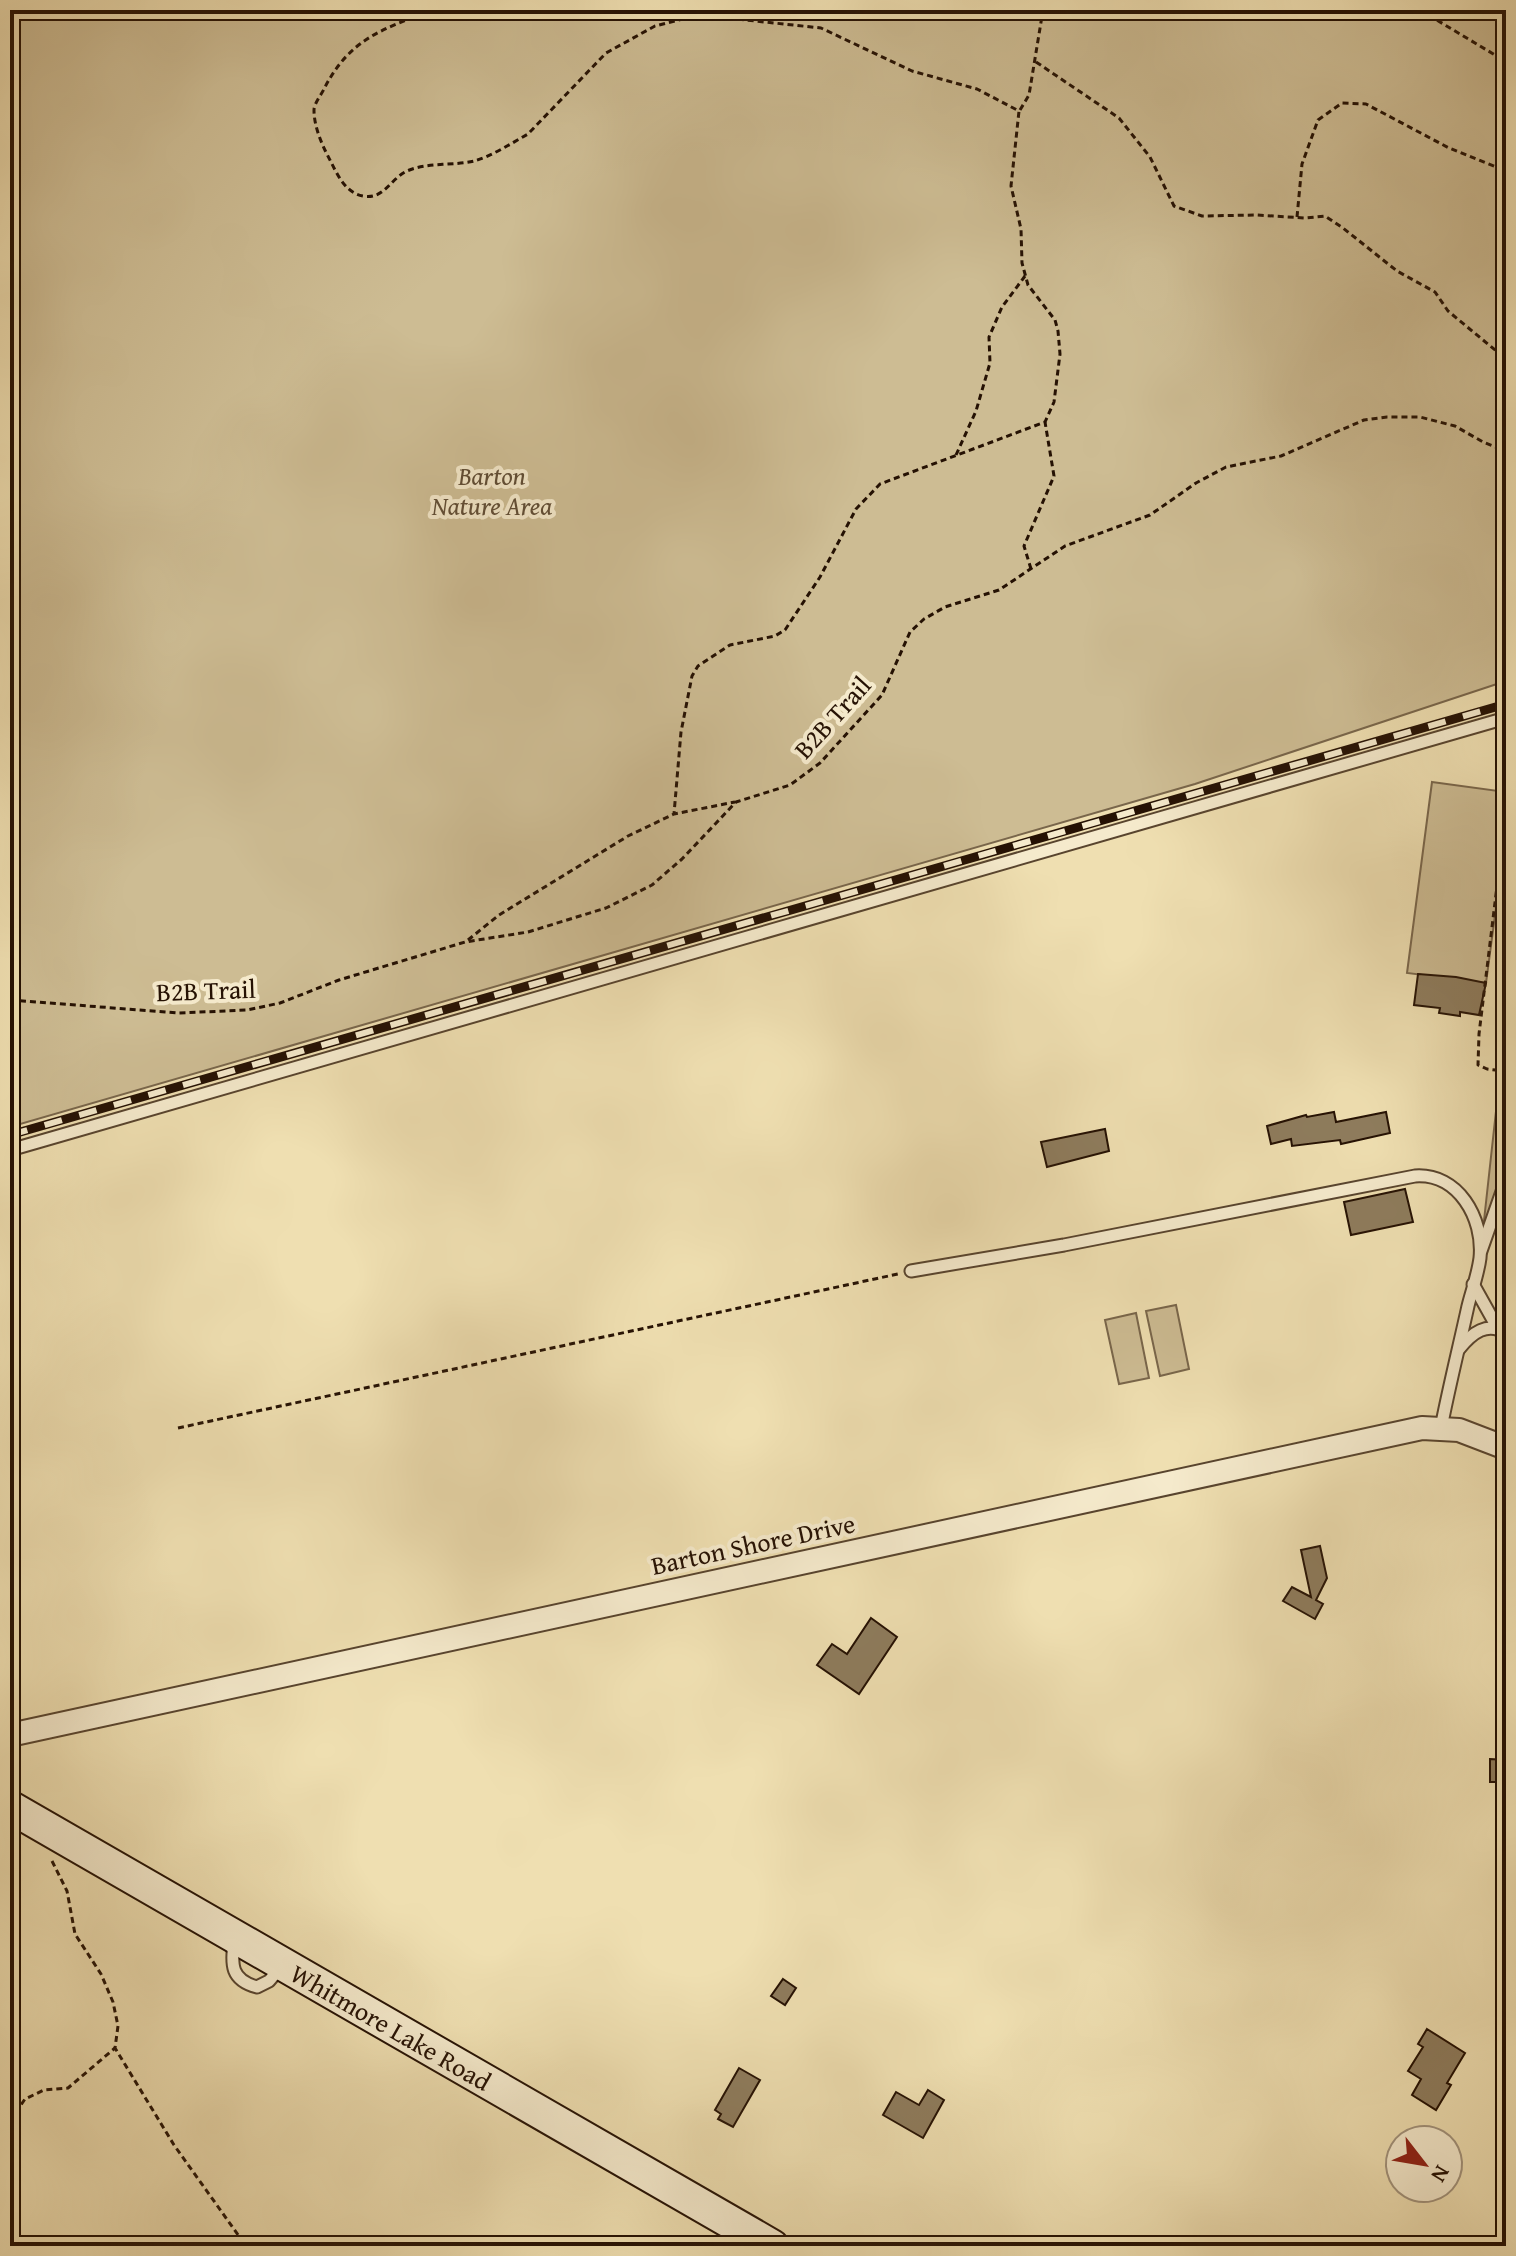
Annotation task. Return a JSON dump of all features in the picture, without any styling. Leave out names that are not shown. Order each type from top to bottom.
[{"type":"street","name":"Barton Shore Drive","points":[[10,1735],[1422,1428],[1474,1434],[1506,1448]]},
{"type":"street","name":"Whitmore Lake Road","points":[[10,1807],[772,2246]]},
{"type":"lane","points":[[10,1150],[1506,718]]},
{"type":"lane","points":[[911,1271],[1064,1245],[1420,1176],[1446,1182],[1464,1199],[1475,1224],[1480,1257]]},
{"type":"lane","points":[[1441,1428],[1473,1283],[1506,1180]]},
{"type":"lane","points":[[1459,1349],[1478,1332],[1501,1330],[1473,1283]]},
{"type":"path","points":[[433,10],[375,32],[348,52],[334,69],[314,108],[321,141],[342,183],[359,196],[383,194],[395,178],[411,169],[476,160],[528,134],[606,53],[655,26],[699,15],[821,28],[912,71],[977,89],[1019,111]]},
{"type":"path","points":[[1031,569],[1024,546],[1054,476],[1045,422],[1054,402],[1060,354],[1055,320],[1028,285],[1025,276],[1021,229],[1011,186],[1019,111],[1029,95],[1043,10]]},
{"type":"path","points":[[1420,10],[1500,58],[1506,67]]},
{"type":"path","points":[[1036,62],[1119,118],[1150,157],[1174,206],[1202,216],[1325,216],[1397,271],[1435,292],[1448,311],[1506,359]]},
{"type":"path","points":[[1297,217],[1302,164],[1318,120],[1342,103],[1366,104],[1449,148],[1506,171]]},
{"type":"path","points":[[956,455],[976,411],[990,363],[989,337],[1002,307],[1025,276]]},
{"type":"path","name":"B2B Trail","points":[[10,1000],[179,1013],[247,1010],[280,1003],[339,980],[465,942],[528,932],[606,908],[652,885],[736,802],[790,785],[820,763],[882,695],[910,632],[924,619],[945,607],[999,590],[1065,546],[1150,515],[1196,483],[1226,467],[1281,456],[1364,420],[1420,417],[1455,426],[1506,451]]},
{"type":"path","points":[[674,814],[681,732],[692,676],[698,666],[730,645],[775,636],[785,630],[820,577],[856,509],[880,484],[1045,422]]},
{"type":"path","points":[[465,942],[499,915],[628,836],[674,814],[736,802]]},
{"type":"path","points":[[1506,812],[1479,1034],[1478,1065],[1504,1071],[1506,1055]]},
{"type":"path","points":[[178,1428],[911,1271]]},
{"type":"path","points":[[51,1860],[67,1891],[75,1934],[101,1974],[113,2002],[118,2026],[115,2048],[174,2145],[246,2246]]},
{"type":"path","points":[[10,2121],[25,2099],[44,2090],[68,2088],[115,2048]]},
{"type":"green space","name":"Barton Nature Area","points":[[10,10],[1506,10],[1506,681],[1195,784],[10,1127]]},
{"type":"green space","points":[[1432,782],[1506,792],[1506,833],[1486,983],[1407,973]]},
{"type":"green space","points":[[1506,1020],[1506,1180],[1480,1257]]},
{"type":"green space","points":[[1176,1305],[1189,1369],[1160,1376],[1146,1311]]},
{"type":"green space","points":[[1136,1313],[1149,1378],[1119,1384],[1105,1320]]},
{"type":"building","points":[[1418,974],[1486,983],[1479,1015],[1439,1013],[1440,1008],[1414,1005]]},
{"type":"building","points":[[1334,1112],[1336,1122],[1386,1112],[1390,1133],[1341,1144],[1340,1140],[1292,1146],[1291,1139],[1271,1144],[1267,1126],[1306,1115]]},
{"type":"building","points":[[1105,1129],[1109,1151],[1047,1167],[1041,1142]]},
{"type":"building","points":[[1405,1189],[1413,1222],[1351,1235],[1344,1202]]},
{"type":"building","points":[[1320,1546],[1327,1578],[1316,1600],[1323,1604],[1315,1619],[1283,1601],[1292,1587],[1311,1597],[1301,1550]]},
{"type":"building","points":[[871,1618],[897,1637],[859,1694],[817,1665],[832,1644],[847,1654]]},
{"type":"building","points":[[1490,1759],[1506,1760],[1506,1782],[1490,1782]]},
{"type":"building","points":[[783,1979],[796,1988],[785,2005],[771,1996]]},
{"type":"building","points":[[1427,2029],[1465,2053],[1447,2083],[1451,2085],[1436,2110],[1412,2095],[1421,2079],[1408,2071],[1423,2047],[1418,2044]]},
{"type":"building","points":[[739,2068],[760,2080],[733,2127],[718,2119],[721,2114],[715,2110]]},
{"type":"building","points":[[928,2090],[944,2100],[923,2138],[883,2115],[896,2092],[919,2105]]},
{"type":"railway","points":[[10,1135],[1506,704]]}]
